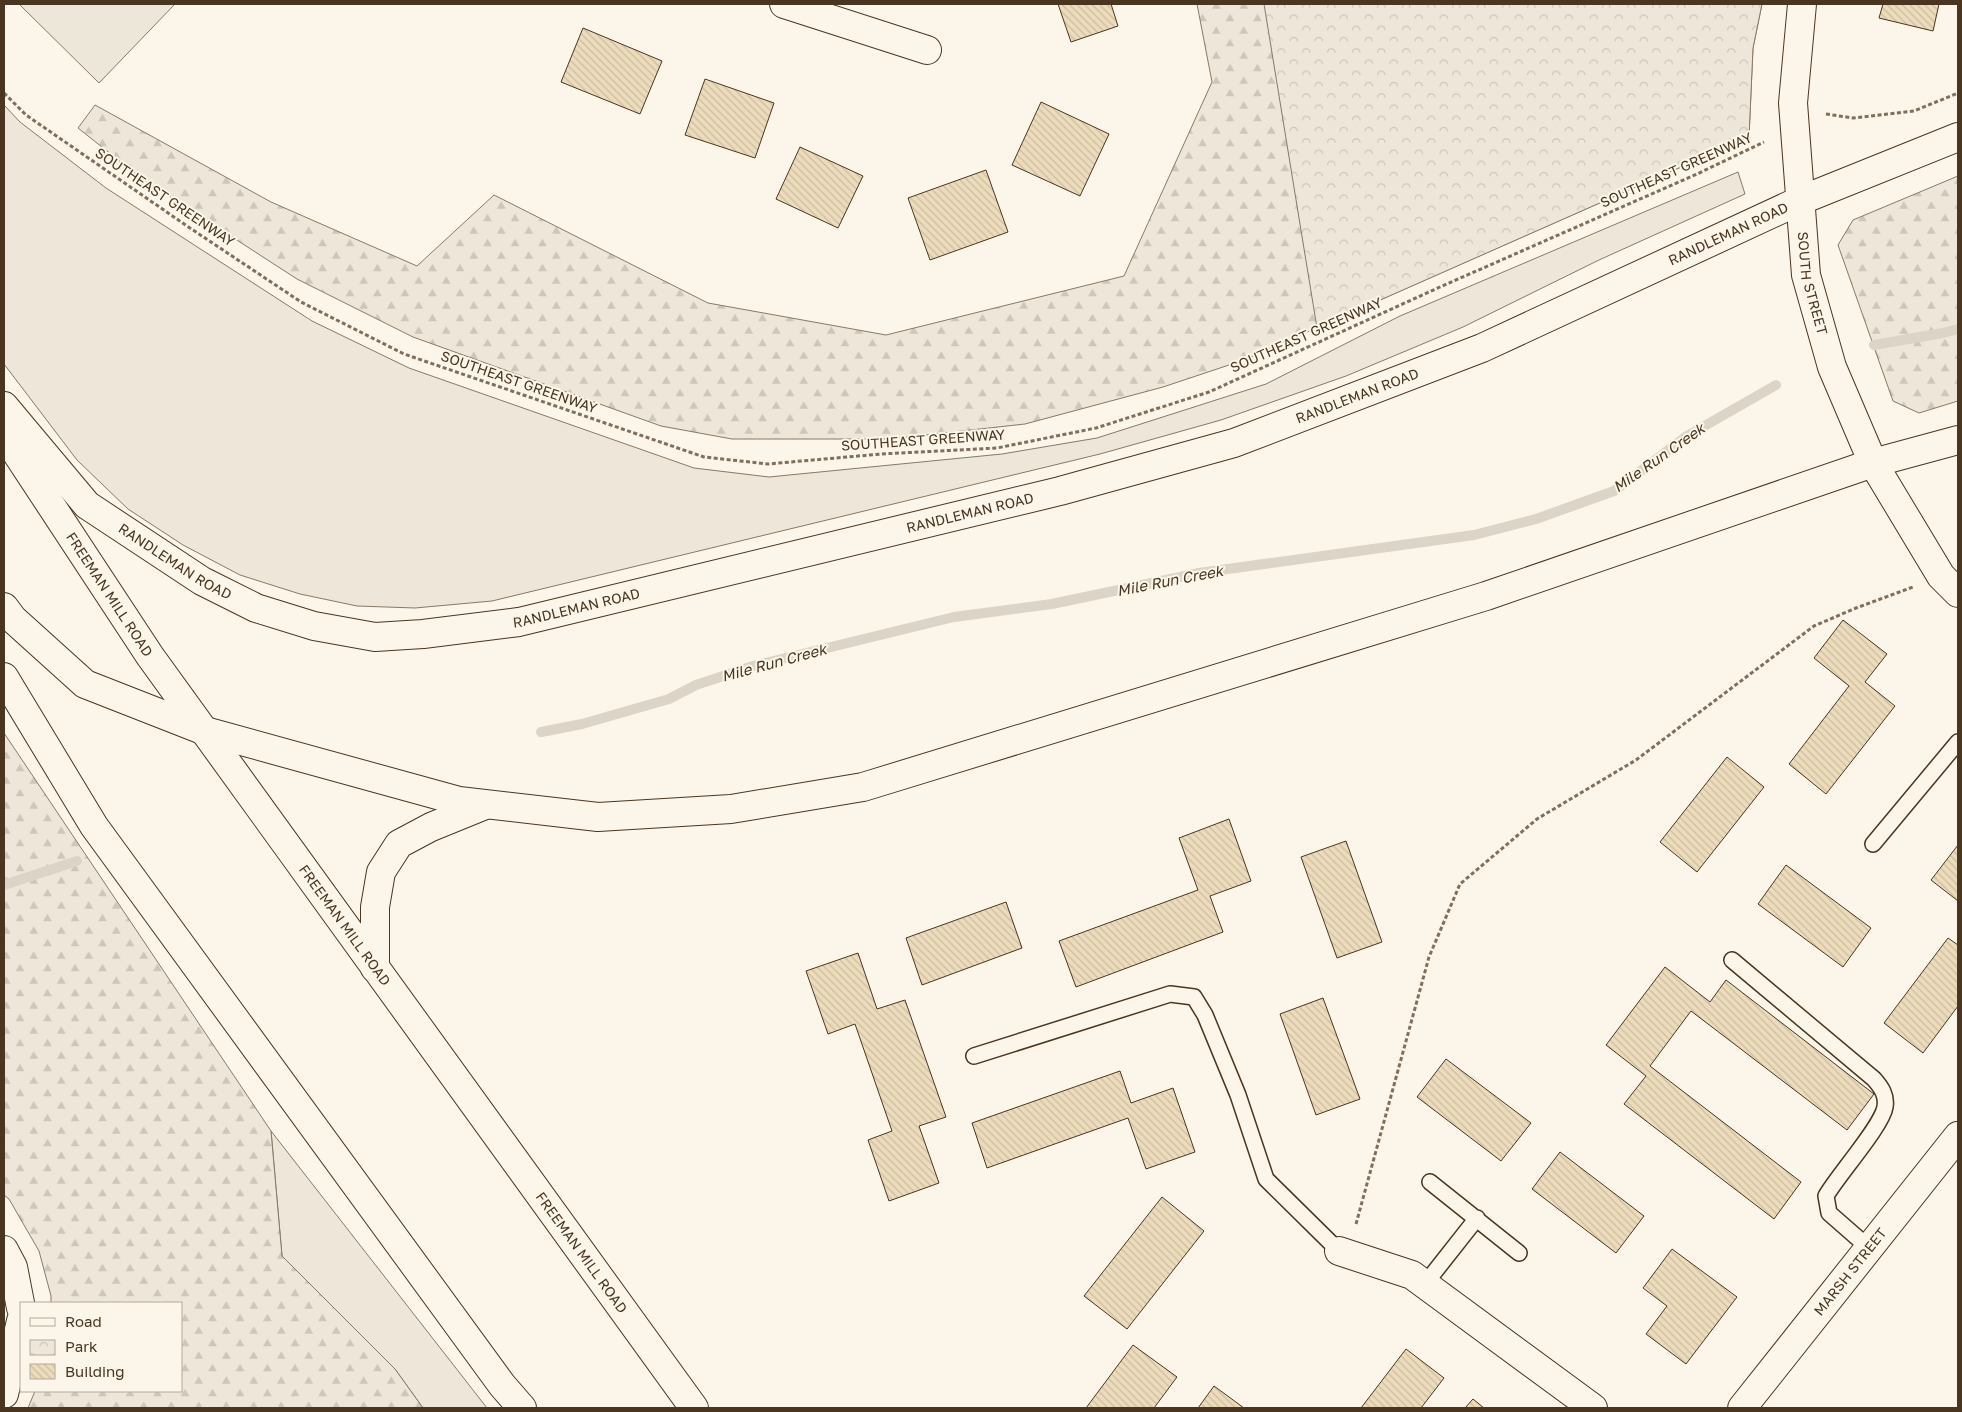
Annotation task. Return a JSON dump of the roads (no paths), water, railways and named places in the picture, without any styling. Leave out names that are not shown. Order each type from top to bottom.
[{"type":"main road","points":[[784,4],[927,50]]},
{"type":"main road","name":"SOUTH STREET","points":[[1802,4],[1793,103],[1806,275],[1832,367],[1873,463],[1950,585]]},
{"type":"main road","name":"RANDLEMAN ROAD","points":[[4,406],[87,506],[202,581],[256,608],[314,626],[375,637],[423,634],[519,622],[1060,491],[1234,444],[1482,348],[1799,201],[1958,137]]},
{"type":"main road","name":"FREEMAN MILL ROAD","points":[[4,434],[150,656],[694,1408]]},
{"type":"main road","points":[[4,607],[13,619],[85,684],[205,731],[459,801],[598,817],[732,809],[863,787],[1486,596],[1873,463],[1958,440]]},
{"type":"main road","points":[[4,677],[94,826],[502,1385],[522,1408]]},
{"type":"main road","points":[[375,968],[375,908],[382,872],[399,844],[430,827],[486,804]]},
{"type":"main road","name":"MARSH STREET","points":[[1742,1408],[1958,1136]]},
{"type":"main road","points":[[1344,1253],[1419,1280],[1593,1408]]},
{"type":"main road","points":[[8,1259],[20,1304]]},
{"type":"main road","points":[[4,1394],[20,1325]]},
{"type":"lane","points":[[1873,844],[1958,742]]},
{"type":"lane","points":[[1732,960],[1874,1079],[1884,1091],[1885,1107],[1878,1123],[1836,1179],[1826,1196],[1829,1213],[1869,1248]]},
{"type":"lane","points":[[974,1056],[1170,994],[1194,997],[1205,1015],[1238,1095],[1266,1179],[1344,1253]]},
{"type":"lane","points":[[1430,1182],[1519,1253]]},
{"type":"lane","points":[[1419,1280],[1477,1218]]},
{"type":"waterway","name":"Mile Run Creek","points":[[1874,345],[1958,329]]},
{"type":"waterway","name":"Mile Run Creek","points":[[541,732],[582,724],[669,699],[696,685],[753,666],[954,617],[1052,604],[1199,573],[1474,535],[1536,519],[1614,491],[1687,436],[1776,385]]},
{"type":"waterway","name":"Mile Run Creek","points":[[4,885],[77,861]]}]
